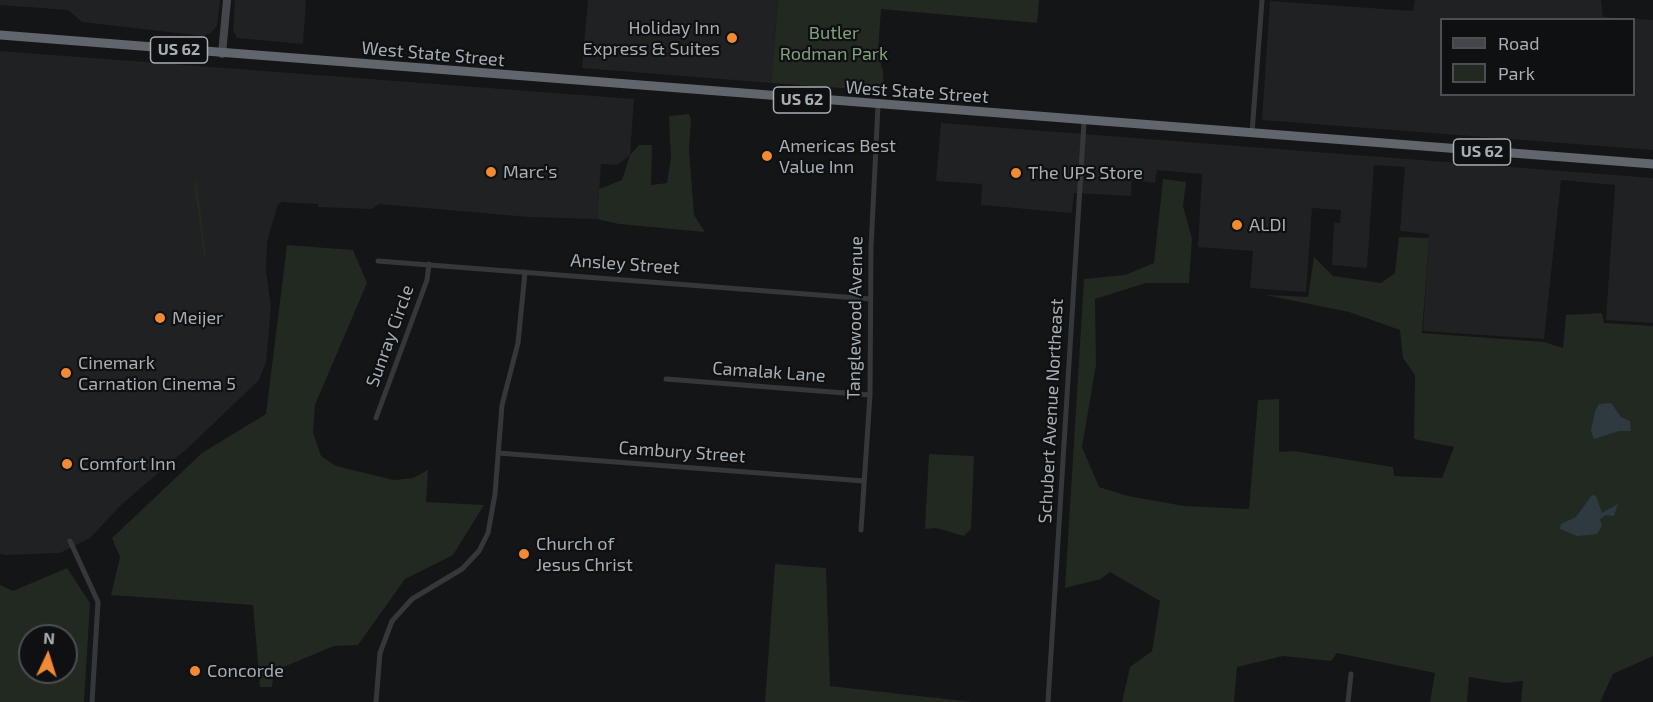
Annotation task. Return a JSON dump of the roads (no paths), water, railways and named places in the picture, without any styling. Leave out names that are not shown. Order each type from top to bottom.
[{"type":"highway","name":"West State Street","points":[[0,35],[878,106],[1653,164]]},
{"type":"street","points":[[222,54],[227,0]]},
{"type":"street","points":[[1252,135],[1262,0]]},
{"type":"street","name":"Tanglewood Avenue","points":[[861,530],[870,395],[870,299],[878,106]]},
{"type":"street","name":"Schubert Avenue Northeast","points":[[1048,702],[1084,122]]},
{"type":"street","name":"Ansley Street","points":[[378,261],[870,299]]},
{"type":"street","name":"Sunray Circle","points":[[376,418],[427,280],[429,264]]},
{"type":"street","points":[[376,702],[380,653],[387,630],[398,613],[412,599],[454,574],[479,550],[490,523],[503,395],[519,333],[525,272]]},
{"type":"street","name":"Camalak Lane","points":[[666,379],[870,395]]},
{"type":"street","name":"Cambury Street","points":[[498,453],[864,481]]},
{"type":"street","points":[[70,541],[98,602],[92,702]]},
{"type":"street","points":[[1348,702],[1351,674]]},
{"type":"place","name":"Holiday Inn Express & Suites","points":[[732,38]]},
{"type":"place","name":"Americas Best Value Inn","points":[[767,156]]},
{"type":"place","name":"Marc's","points":[[491,172]]},
{"type":"place","name":"The UPS Store","points":[[1016,173]]},
{"type":"place","name":"ALDI","points":[[1237,225]]},
{"type":"place","name":"Meijer","points":[[160,318]]},
{"type":"place","name":"Cinemark Carnation Cinema 5","points":[[66,373]]},
{"type":"place","name":"Comfort Inn","points":[[67,464]]},
{"type":"place","name":"Church of Jesus Christ","points":[[524,554]]},
{"type":"place","name":"Concorde","points":[[195,671]]},
{"type":"park label","name":"Butler Rodman Park","points":[[834,43]]}]
